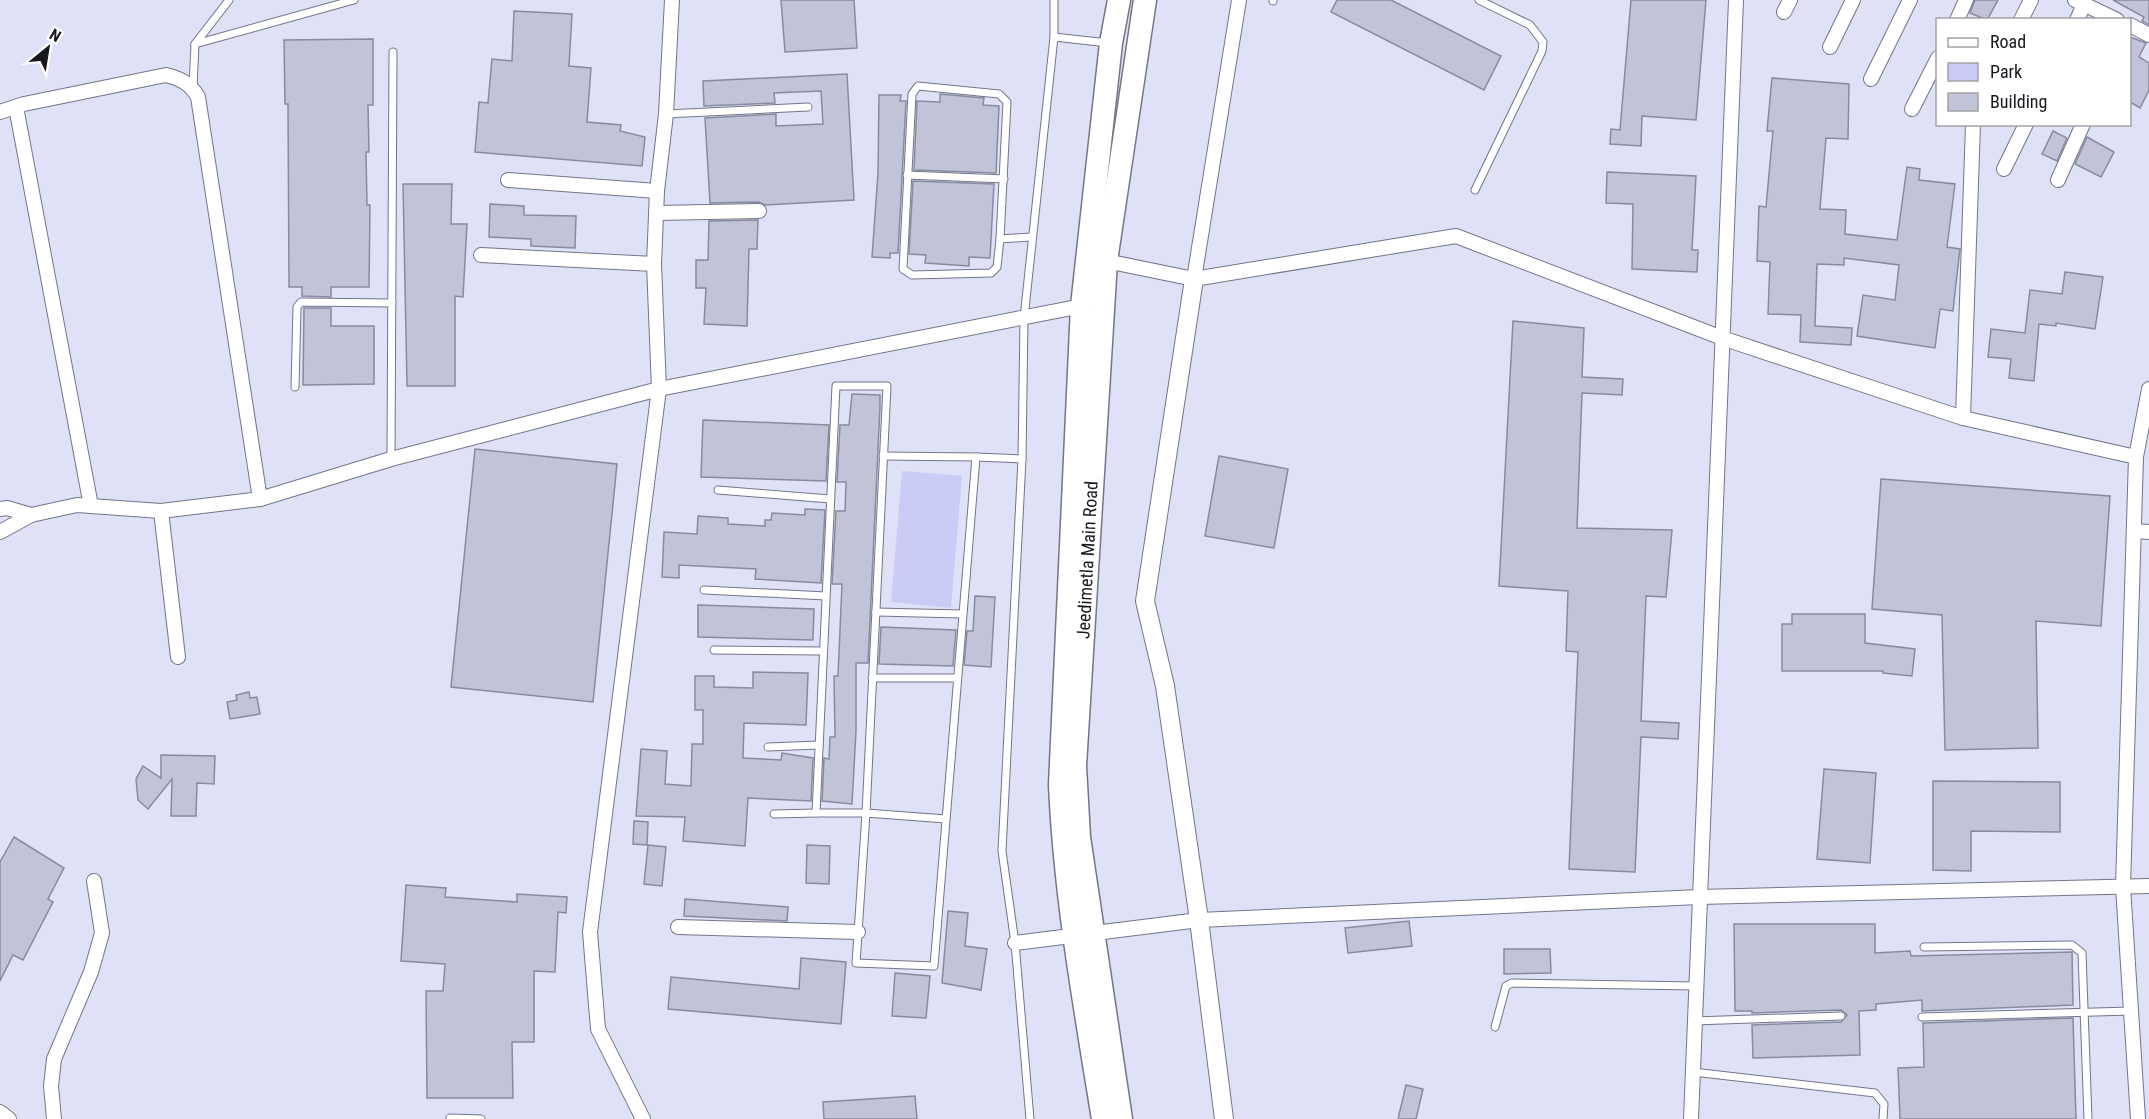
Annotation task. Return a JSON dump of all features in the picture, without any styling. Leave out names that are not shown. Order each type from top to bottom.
[{"type":"main road","name":"Jeedimetla Main Road","points":[[1119,0],[1111,43],[1082,306],[1060,785],[1063,838],[1121,1119]]},
{"type":"main road","name":"Jeedimetla Main Road","points":[[1103,1119],[1083,934],[1075,766],[1106,261],[1145,0]]},
{"type":"street","points":[[643,1119],[598,1029],[590,932],[659,388],[654,264],[657,191],[666,114],[672,0]]},
{"type":"street","points":[[1224,1119],[1199,920],[1165,686],[1145,601],[1239,0]]},
{"type":"street","points":[[1691,1119],[1725,339],[1736,0]]},
{"type":"street","points":[[1830,46],[1853,0]]},
{"type":"street","points":[[1871,79],[1910,0]]},
{"type":"street","points":[[1957,18],[1966,0]]},
{"type":"street","points":[[2022,18],[2031,0]]},
{"type":"street","points":[[2077,18],[2079,2],[2113,18]]},
{"type":"street","points":[[2131,26],[2149,35]]},
{"type":"street","points":[[1912,110],[1936,62]]},
{"type":"street","points":[[0,112],[16,106],[166,75],[182,79],[193,87],[198,97],[260,499]]},
{"type":"street","points":[[16,106],[92,506]]},
{"type":"street","points":[[1963,418],[1973,126]]},
{"type":"street","points":[[2004,169],[2025,126]]},
{"type":"street","points":[[2058,180],[2082,126]]},
{"type":"street","points":[[508,180],[657,191]]},
{"type":"street","points":[[656,213],[759,211]]},
{"type":"street","points":[[1106,261],[1194,279],[1456,236],[1725,339],[1963,418],[2136,457]]},
{"type":"street","points":[[481,255],[654,264]]},
{"type":"street","points":[[0,532],[31,515],[77,505],[161,511],[260,499],[391,459],[659,388],[1082,306]]},
{"type":"street","points":[[2138,1119],[2123,887],[2136,457],[2149,389]]},
{"type":"street","points":[[0,509],[7,508],[31,515]]},
{"type":"street","points":[[161,511],[178,657]]},
{"type":"street","points":[[2134,531],[2149,532]]},
{"type":"street","points":[[54,1119],[51,1086],[54,1059],[91,972],[102,933],[94,881]]},
{"type":"street","points":[[1015,943],[1199,920],[1699,897],[2149,886]]},
{"type":"street","points":[[678,927],[858,932]]},
{"type":"street","points":[[0,1112],[9,1119]]},
{"type":"lane","points":[[193,87],[195,44],[229,0]]},
{"type":"lane","points":[[195,44],[354,0]]},
{"type":"lane","points":[[1030,1119],[1015,943],[1002,851],[1022,459],[1024,318],[1054,37],[1054,0]]},
{"type":"lane","points":[[1475,190],[1542,51],[1543,42],[1530,26],[1479,0]]},
{"type":"lane","points":[[1054,37],[1111,43]]},
{"type":"lane","points":[[391,459],[393,52]]},
{"type":"lane","points":[[918,86],[999,94],[1004,97],[1007,102],[1004,179],[998,267],[991,273],[912,275],[905,271],[903,268],[912,94],[918,86]]},
{"type":"lane","points":[[666,114],[808,107]]},
{"type":"lane","points":[[907,175],[1004,179]]},
{"type":"lane","points":[[1000,239],[1031,237]]},
{"type":"lane","points":[[294,387],[297,307],[302,302],[392,303]]},
{"type":"lane","points":[[816,813],[836,386],[887,386],[866,813],[856,963],[934,966],[976,458]]},
{"type":"lane","points":[[883,456],[1022,459]]},
{"type":"lane","points":[[718,490],[830,499]]},
{"type":"lane","points":[[704,590],[826,596]]},
{"type":"lane","points":[[876,612],[963,614]]},
{"type":"lane","points":[[714,650],[823,651]]},
{"type":"lane","points":[[872,678],[957,678]]},
{"type":"lane","points":[[768,747],[819,745]]},
{"type":"lane","points":[[774,814],[866,813],[946,819]]},
{"type":"lane","points":[[1924,947],[2072,945],[2082,953],[2088,1119]]},
{"type":"lane","points":[[1495,1027],[1502,994],[1506,986],[1512,983],[1696,986]]},
{"type":"lane","points":[[1922,1017],[2131,1011]]},
{"type":"lane","points":[[1694,1021],[1842,1016]]},
{"type":"lane","points":[[1693,1072],[1875,1093],[1884,1104],[1883,1119]]},
{"type":"lane","points":[[450,1118],[481,1119]]},
{"type":"green space","points":[[902,471],[962,476],[951,608],[891,602]]},
{"type":"building","points":[[781,0],[854,0],[857,48],[785,52]]},
{"type":"building","points":[[1337,0],[1391,0],[1501,56],[1484,90],[1331,12]]},
{"type":"building","points":[[1631,0],[1706,0],[1696,120],[1642,116],[1641,146],[1610,144],[1611,129],[1620,130]]},
{"type":"building","points":[[1975,0],[1998,0],[1988,18],[1970,13]]},
{"type":"building","points":[[2113,0],[2149,0],[2149,25],[2142,21],[2144,17]]},
{"type":"building","points":[[514,11],[572,14],[569,66],[591,68],[587,122],[621,125],[620,131],[645,137],[642,166],[475,152],[479,102],[488,103],[492,59],[512,61]]},
{"type":"building","points":[[2131,37],[2146,43],[2139,57],[2149,63],[2149,90],[2140,108],[2131,103]]},
{"type":"building","points":[[373,39],[373,105],[368,105],[369,152],[366,152],[367,205],[370,205],[369,287],[331,287],[331,297],[302,296],[302,287],[289,287],[288,104],[285,104],[284,40]]},
{"type":"building","points":[[847,74],[854,200],[765,205],[759,202],[710,203],[705,118],[776,114],[776,126],[823,124],[821,91],[774,93],[775,103],[704,106],[703,81]]},
{"type":"building","points":[[1772,78],[1849,84],[1848,139],[1826,138],[1820,209],[1846,210],[1845,234],[1897,240],[1907,167],[1920,169],[1919,180],[1955,184],[1947,247],[1960,249],[1953,311],[1940,309],[1935,348],[1857,336],[1863,295],[1895,300],[1899,265],[1844,258],[1844,265],[1817,264],[1815,326],[1852,328],[1851,345],[1800,342],[1801,315],[1768,314],[1770,262],[1757,261],[1759,206],[1766,207],[1773,131],[1767,131]]},
{"type":"building","points":[[940,94],[984,98],[983,105],[999,106],[996,173],[914,170],[917,101],[940,102]]},
{"type":"building","points":[[879,95],[901,95],[900,101],[906,101],[898,253],[890,253],[890,258],[872,257],[878,173]]},
{"type":"building","points":[[2053,131],[2067,138],[2057,161],[2042,154]]},
{"type":"building","points":[[2087,137],[2114,152],[2101,177],[2075,164]]},
{"type":"building","points":[[1607,172],[1696,176],[1692,250],[1698,250],[1697,272],[1632,269],[1633,204],[1606,203]]},
{"type":"building","points":[[913,181],[994,184],[990,258],[969,257],[969,266],[925,263],[926,255],[909,254]]},
{"type":"building","points":[[403,184],[452,184],[451,224],[467,224],[463,297],[455,296],[455,386],[407,386]]},
{"type":"building","points":[[490,204],[524,206],[524,215],[576,216],[575,248],[531,246],[531,239],[489,237]]},
{"type":"building","points":[[758,220],[757,249],[749,249],[747,326],[704,324],[706,288],[696,288],[696,260],[708,260],[709,221]]},
{"type":"building","points":[[2065,272],[2103,277],[2095,329],[2056,323],[2056,326],[2039,324],[2034,381],[2009,378],[2011,359],[1988,357],[1991,329],[2025,333],[2030,290],[2062,294]]},
{"type":"building","points":[[304,308],[331,308],[331,326],[374,326],[374,384],[303,385]]},
{"type":"building","points":[[1513,321],[1584,328],[1582,377],[1623,379],[1622,395],[1582,393],[1577,528],[1672,530],[1666,597],[1646,596],[1641,721],[1679,723],[1678,739],[1641,737],[1635,872],[1569,869],[1578,652],[1566,651],[1568,591],[1499,586]]},
{"type":"building","points":[[852,394],[880,395],[880,406],[868,663],[856,663],[856,731],[852,804],[822,801],[824,758],[829,759],[830,737],[835,737],[834,676],[838,676],[842,584],[832,584],[836,511],[845,511],[846,482],[837,482],[840,425],[849,425]]},
{"type":"building","points":[[703,420],[829,425],[826,481],[701,477]]},
{"type":"building","points":[[475,449],[617,464],[593,702],[451,687]]},
{"type":"building","points":[[1219,456],[1288,469],[1274,548],[1205,536]]},
{"type":"building","points":[[1881,479],[2110,496],[2101,626],[2036,621],[2038,748],[1945,750],[1942,615],[1872,609]]},
{"type":"building","points":[[805,509],[825,510],[821,583],[755,579],[756,569],[679,565],[679,578],[662,577],[664,532],[697,534],[698,516],[728,518],[728,524],[765,526],[765,520],[771,520],[772,513],[805,515]]},
{"type":"building","points":[[975,596],[995,597],[991,667],[964,665],[967,631],[973,631]]},
{"type":"building","points":[[698,605],[814,609],[813,640],[698,637]]},
{"type":"building","points":[[1792,614],[1865,614],[1865,643],[1915,649],[1912,676],[1883,673],[1883,671],[1782,671],[1782,624],[1792,624]]},
{"type":"building","points":[[881,627],[956,630],[953,666],[879,664]]},
{"type":"building","points":[[753,672],[808,673],[806,725],[744,723],[743,758],[781,760],[782,753],[813,758],[811,801],[748,798],[745,846],[683,841],[685,817],[636,816],[641,749],[667,751],[665,784],[691,786],[692,744],[703,744],[703,710],[695,710],[695,676],[714,676],[714,687],[753,688]]},
{"type":"building","points":[[249,692],[250,698],[257,697],[260,714],[230,719],[227,702],[237,700],[236,695]]},
{"type":"building","points":[[161,755],[215,756],[214,784],[197,783],[196,816],[171,816],[172,779],[148,809],[138,800],[136,779],[143,766],[161,778]]},
{"type":"building","points":[[1824,769],[1876,773],[1870,863],[1817,859]]},
{"type":"building","points":[[1933,781],[2060,782],[2060,832],[1971,831],[1971,871],[1933,870]]},
{"type":"building","points":[[634,821],[648,822],[647,845],[633,844]]},
{"type":"building","points":[[14,837],[64,868],[48,899],[53,902],[23,960],[13,955],[0,981],[0,862]]},
{"type":"building","points":[[648,845],[666,847],[662,886],[644,884]]},
{"type":"building","points":[[807,845],[830,846],[829,884],[806,883]]},
{"type":"building","points":[[406,885],[446,888],[445,897],[517,902],[517,894],[567,897],[566,913],[558,912],[555,972],[534,971],[534,1042],[512,1042],[513,1098],[427,1098],[426,991],[443,991],[445,964],[401,961]]},
{"type":"building","points":[[685,899],[788,907],[787,921],[684,916]]},
{"type":"building","points":[[948,911],[968,913],[965,946],[987,949],[981,990],[942,983]]},
{"type":"building","points":[[1409,921],[1412,946],[1348,953],[1345,928]]},
{"type":"building","points":[[1734,924],[1875,924],[1875,953],[1910,951],[1911,956],[2072,952],[2073,1005],[1922,1011],[1922,1000],[1876,1004],[1876,1010],[1859,1011],[1860,1055],[1753,1058],[1752,1025],[1841,1022],[1847,1015],[1841,1010],[1752,1013],[1752,1011],[1735,1011]]},
{"type":"building","points":[[1504,949],[1550,949],[1551,973],[1504,974]]},
{"type":"building","points":[[801,958],[846,962],[841,1024],[668,1009],[671,977],[799,989]]},
{"type":"building","points":[[895,973],[930,976],[926,1018],[892,1016]]},
{"type":"building","points":[[2073,1018],[2076,1119],[1900,1119],[1898,1068],[1924,1067],[1923,1023]]},
{"type":"building","points":[[1406,1085],[1423,1089],[1416,1119],[1398,1119]]},
{"type":"building","points":[[915,1096],[917,1119],[824,1119],[823,1102]]}]
